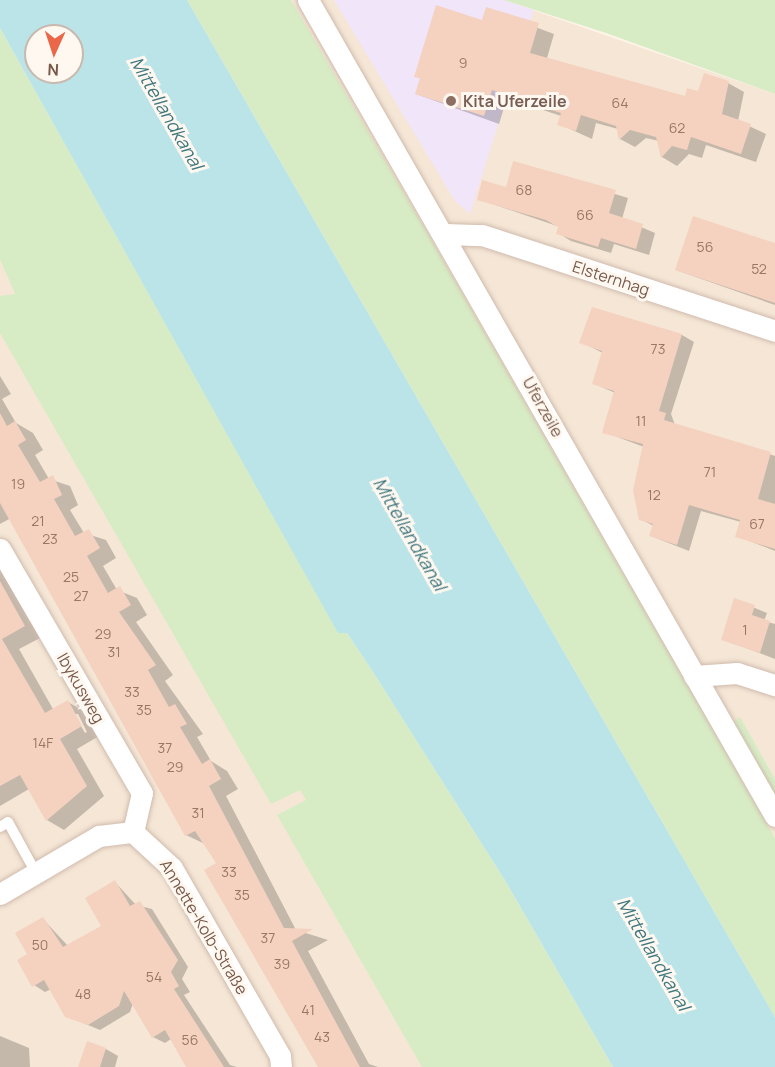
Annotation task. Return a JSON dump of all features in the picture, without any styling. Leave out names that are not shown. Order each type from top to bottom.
[{"type":"street","name":"Uferzeile","points":[[308,0],[445,234],[775,816]]},
{"type":"street","name":"Elsternhag","points":[[445,234],[482,235],[775,331]]},
{"type":"street","name":"Ibykusweg","points":[[0,549],[142,793],[133,832]]},
{"type":"street","points":[[694,676],[737,673],[775,686]]},
{"type":"street","points":[[0,894],[99,836],[133,832]]},
{"type":"street","name":"Annette-Kolb-Straße","points":[[133,832],[172,868],[280,1056],[281,1067]]},
{"type":"lane","points":[[0,827],[8,822],[36,873]]},
{"type":"shaded area","points":[[291,0],[504,0],[775,94],[775,838]]},
{"type":"shaded area","name":"Kita Uferzeile","points":[[334,0],[504,0],[534,10],[470,214],[455,201]]},
{"type":"shaded area","points":[[0,260],[15,294],[460,1067],[0,1067]]},
{"type":"green space","points":[[187,0],[291,0],[428,234],[775,838],[775,1017]]},
{"type":"green space","points":[[504,0],[775,0],[775,94],[606,33]]},
{"type":"green space","points":[[0,28],[24,71],[24,84],[31,84],[338,632],[347,633],[506,882],[613,1067],[422,1067],[277,815],[306,800],[300,790],[271,804],[0,333],[0,296],[15,294],[0,260]]},
{"type":"green space","points":[[740,717],[775,779],[775,795],[732,722]]},
{"type":"water","name":"Mittellandkanal","points":[[0,0],[187,0],[775,1017],[775,1067],[613,1067],[506,882],[373,672],[347,633],[338,633],[31,84],[84,84],[84,24],[24,24],[24,71],[0,28]]},
{"type":"building","points":[[436,5],[482,20],[486,7],[539,23],[530,53],[685,96],[687,88],[698,91],[704,73],[729,81],[722,114],[751,124],[741,154],[691,137],[687,150],[672,146],[661,158],[656,137],[630,130],[619,140],[616,126],[581,115],[576,131],[557,125],[561,113],[492,90],[484,116],[415,94],[420,78],[414,77]]},
{"type":"building","points":[[513,161],[616,190],[609,213],[643,224],[636,249],[601,238],[598,247],[556,234],[558,227],[546,220],[477,200],[482,180],[506,187]]},
{"type":"building","points":[[693,216],[775,243],[775,303],[675,270]]},
{"type":"building","points":[[592,307],[682,334],[659,411],[666,413],[664,420],[771,452],[758,499],[775,504],[775,549],[735,537],[740,520],[689,505],[677,545],[649,536],[653,524],[639,520],[633,490],[643,444],[602,433],[614,391],[592,384],[602,351],[579,343]]},
{"type":"building","points":[[0,413],[7,426],[15,421],[26,440],[18,445],[40,482],[53,475],[62,495],[54,499],[75,536],[89,529],[100,548],[87,556],[108,593],[120,586],[131,605],[119,612],[156,665],[148,670],[169,707],[175,704],[187,724],[180,727],[202,764],[210,759],[221,779],[209,786],[284,928],[313,929],[292,941],[360,1067],[318,1067],[204,870],[216,863],[195,831],[185,836],[0,503]]},
{"type":"building","points":[[0,581],[25,626],[2,639],[45,713],[68,700],[82,726],[60,739],[87,786],[46,821],[20,775],[0,786]]},
{"type":"building","points":[[734,598],[755,605],[752,615],[770,621],[760,653],[721,640]]},
{"type":"building","points":[[115,880],[130,906],[140,901],[178,960],[171,972],[179,986],[174,989],[224,1067],[186,1067],[165,1030],[152,1038],[124,991],[119,1006],[88,1025],[65,1017],[44,980],[32,987],[17,960],[27,954],[15,933],[43,917],[63,947],[101,926],[85,898]]},
{"type":"building","points":[[87,1041],[106,1048],[100,1067],[78,1067]]},
{"type":"place","name":"Kita Uferzeile","points":[[451,101]]}]
